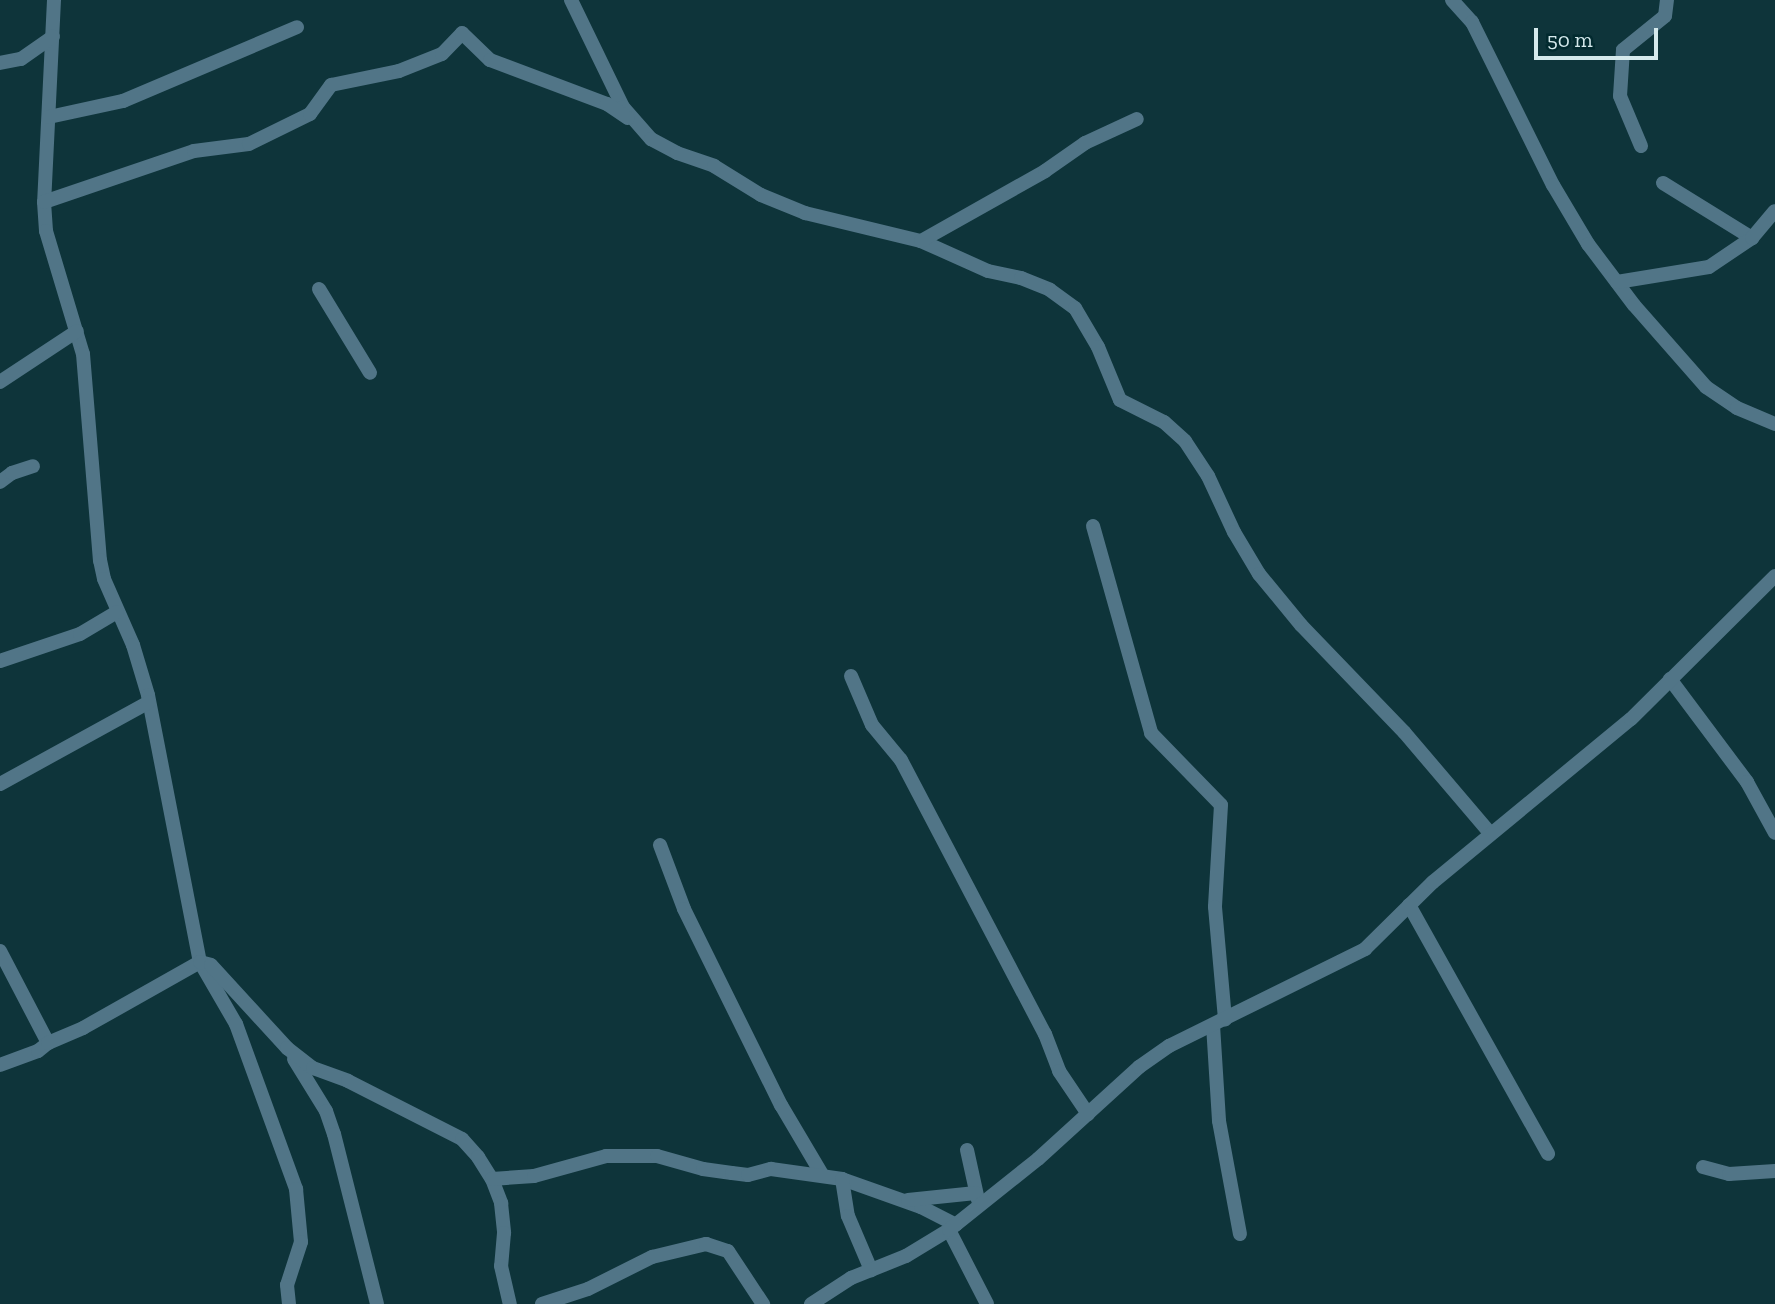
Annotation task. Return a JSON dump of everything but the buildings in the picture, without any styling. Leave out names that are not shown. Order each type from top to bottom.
[{"type":"street","points":[[54,0],[44,202],[46,231],[83,354],[100,560],[117,612],[133,645],[149,702],[200,962],[236,1024],[296,1189],[302,1242],[287,1285],[289,1304]]},
{"type":"street","points":[[571,0],[612,86],[634,122]]},
{"type":"street","points":[[1452,0],[1472,22],[1553,185],[1588,244],[1665,343],[1706,387],[1737,408],[1775,424]]},
{"type":"street","points":[[1641,146],[1620,96],[1623,50],[1665,16],[1667,0]]},
{"type":"street","points":[[49,117],[123,101],[297,27]]},
{"type":"street","points":[[44,202],[194,150],[248,144],[310,114],[331,85],[399,71],[442,54],[462,33],[489,60],[607,104],[634,122],[651,139],[677,153],[714,166],[761,195],[805,213],[921,241],[988,271],[1021,278],[1050,290],[1075,308],[1098,347],[1120,400],[1164,422],[1185,441],[1208,476],[1234,531],[1259,574],[1301,625],[1404,732],[1490,833]]},
{"type":"street","points":[[0,63],[21,59],[53,37]]},
{"type":"street","points":[[921,241],[1045,171],[1084,143],[1137,119]]},
{"type":"street","points":[[1663,183],[1752,238]]},
{"type":"street","points":[[1617,282],[1709,267],[1752,238],[1775,211]]},
{"type":"street","points":[[319,289],[370,373]]},
{"type":"street","points":[[0,382],[77,331]]},
{"type":"street","points":[[0,482],[12,473],[33,466]]},
{"type":"street","points":[[1093,526],[1151,733],[1221,805],[1215,907],[1219,1121],[1240,1234]]},
{"type":"street","points":[[811,1304],[841,1283],[905,1256],[953,1228],[978,1199],[1088,1114],[1139,1067],[1170,1046],[1365,949],[1409,905],[1490,833],[1631,719],[1775,576]]},
{"type":"street","points":[[0,661],[80,635],[117,612]]},
{"type":"street","points":[[851,677],[872,724],[901,760],[1045,1034],[1059,1071],[1088,1114]]},
{"type":"street","points":[[1670,679],[1747,782],[1775,833]]},
{"type":"street","points":[[0,784],[149,702]]},
{"type":"street","points":[[660,845],[684,909],[781,1105],[823,1176]]},
{"type":"street","points":[[1409,905],[1548,1154]]},
{"type":"street","points":[[0,951],[48,1043]]},
{"type":"street","points":[[0,1065],[38,1051],[48,1043],[83,1028],[200,962],[211,965],[287,1048],[313,1088],[330,1122],[377,1304]]},
{"type":"street","points":[[287,1048],[313,1068],[368,1091],[462,1139],[492,1179],[503,1216],[500,1265],[510,1304]]},
{"type":"street","points":[[967,1150],[978,1199]]},
{"type":"street","points":[[492,1179],[534,1176],[606,1156],[657,1156],[703,1169],[748,1175],[771,1168],[842,1179],[904,1200],[953,1228],[987,1304]]},
{"type":"street","points":[[1703,1167],[1729,1174],[1775,1171]]},
{"type":"street","points":[[842,1179],[848,1216],[872,1270]]},
{"type":"street","points":[[904,1200],[978,1199]]},
{"type":"street","points":[[542,1304],[588,1289],[652,1257],[706,1244],[728,1251],[762,1304]]}]
